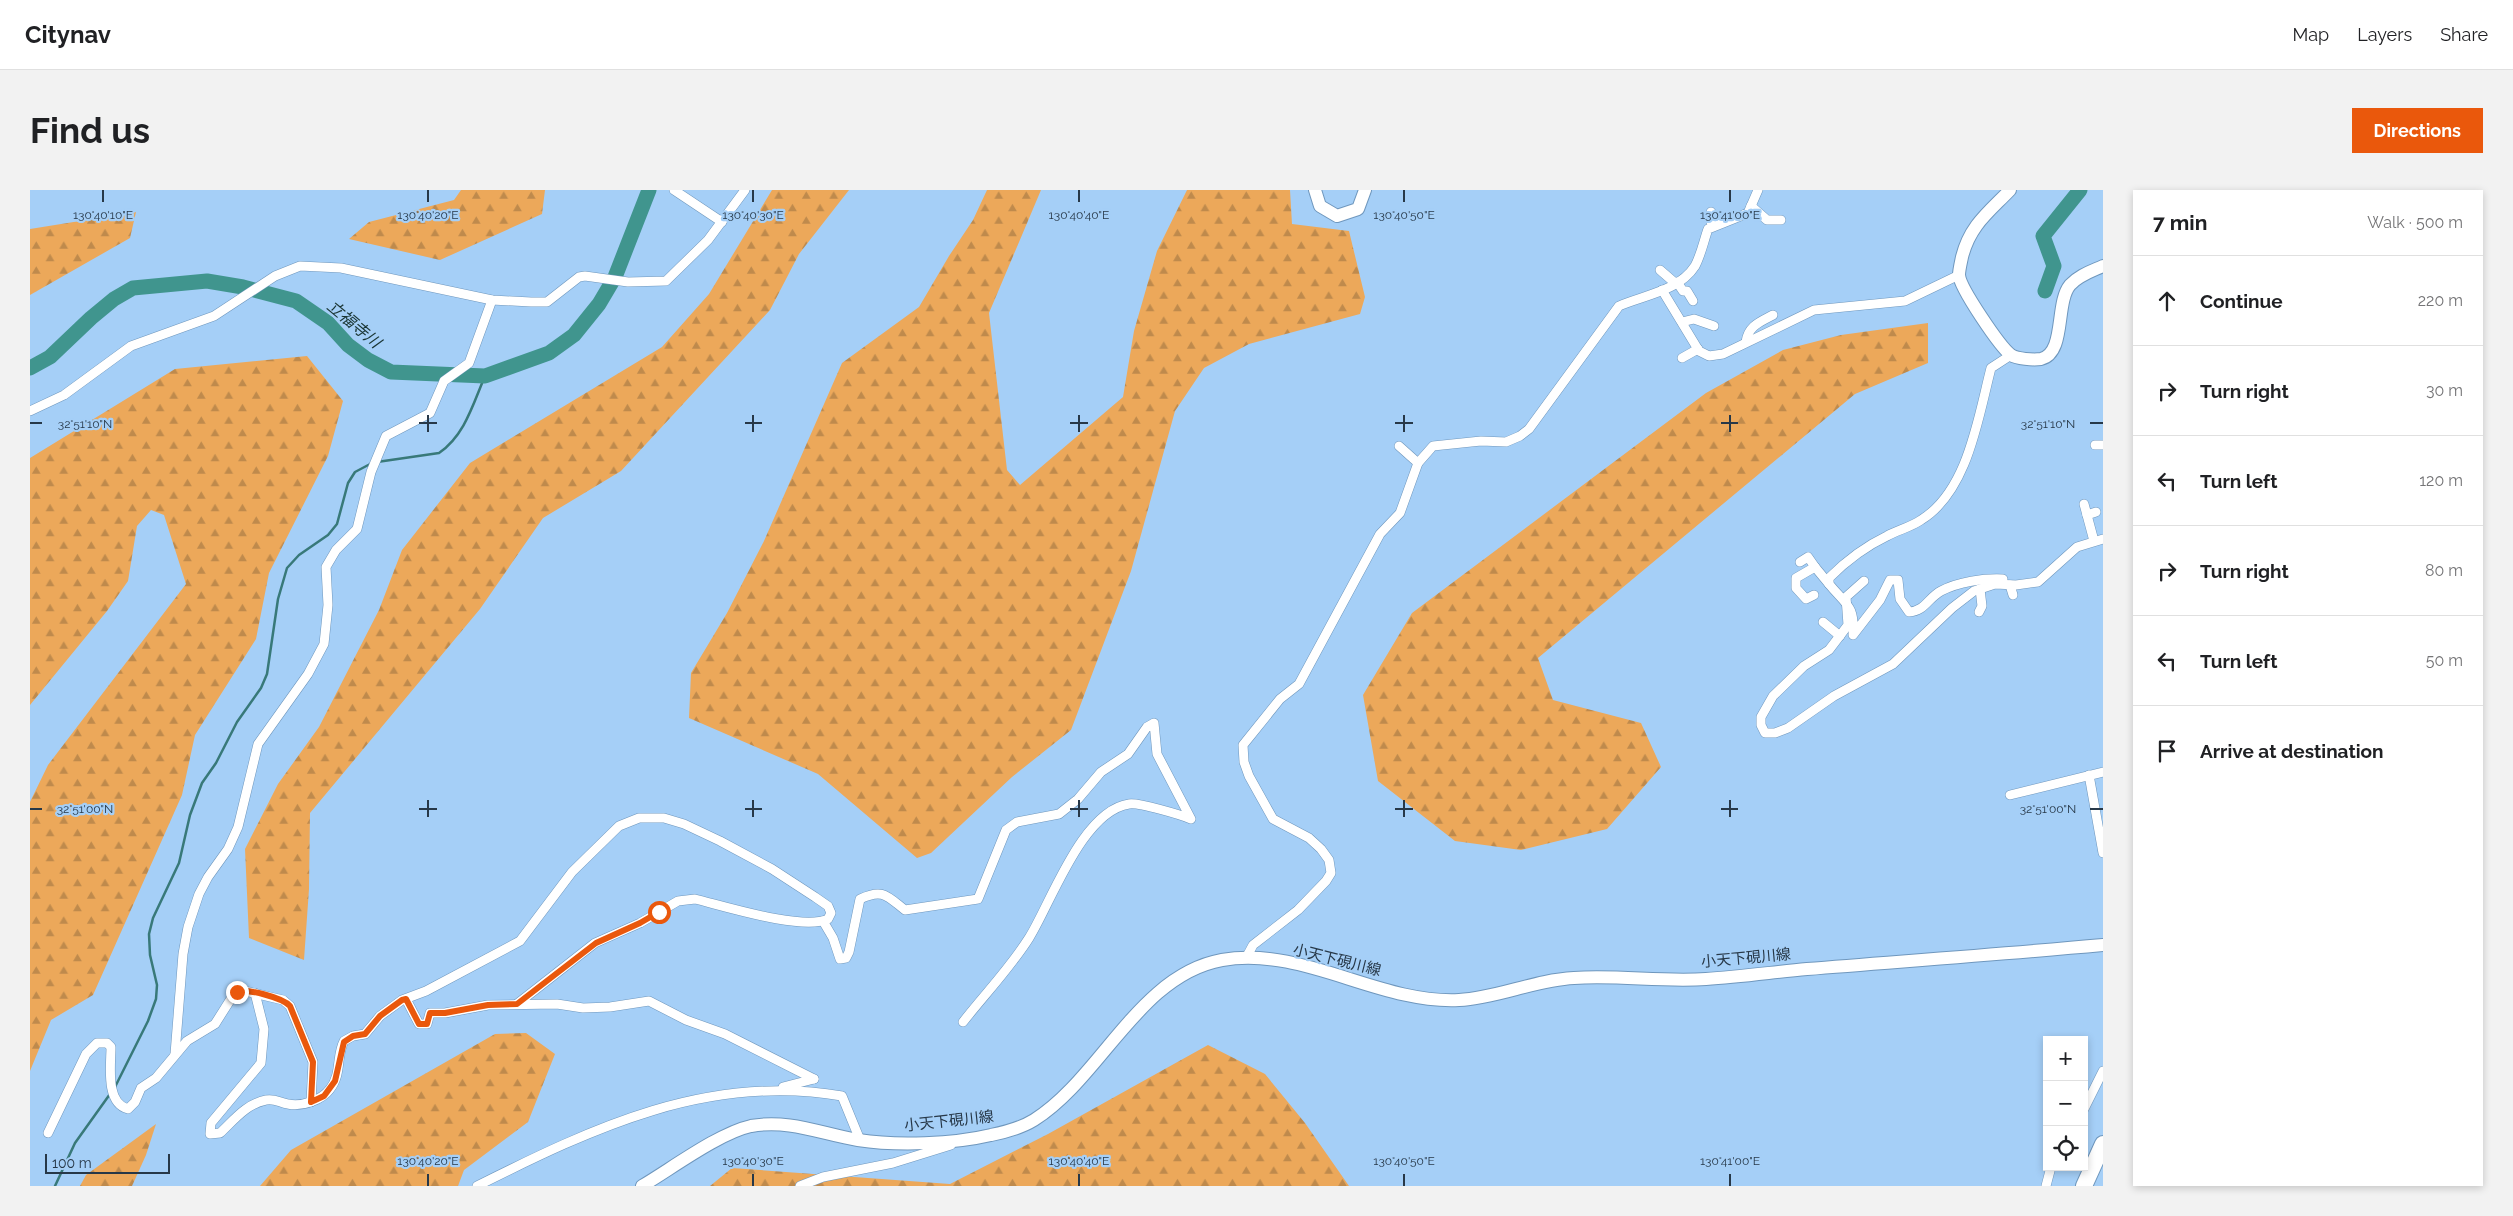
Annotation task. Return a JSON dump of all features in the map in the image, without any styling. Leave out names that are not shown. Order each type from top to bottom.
[{"type":"highway","points":[[2084,1186],[2103,1144]]},
{"type":"main road","points":[[1315,190],[1320,206],[1337,216],[1358,209],[1365,190]]},
{"type":"main road","points":[[2010,190],[1977,222],[1962,256],[1959,275],[1962,286],[1972,302],[2011,355],[2026,359],[2041,359],[2052,352],[2065,293],[2071,284],[2082,275],[2103,266]]},
{"type":"main road","name":"小天下硯川線","points":[[642,1186],[719,1140],[748,1127],[778,1124],[812,1128],[860,1140],[899,1143],[986,1136],[1017,1129],[1037,1118],[1063,1096],[1149,1003],[1172,982],[1194,968],[1221,960],[1246,958],[1302,965],[1429,1000],[1458,1000],[1482,998],[1545,981],[1575,978],[1704,979],[2103,945]]},
{"type":"street","points":[[674,190],[722,222]]},
{"type":"street","points":[[30,411],[64,396],[131,346],[214,316],[275,276],[300,266],[341,268],[492,300],[547,302],[579,277],[596,277],[628,282],[666,281],[691,258],[722,222],[745,190]]},
{"type":"street","points":[[1246,958],[1253,945],[1298,910],[1326,881],[1331,873],[1329,860],[1321,849],[1309,838],[1273,819],[1249,776],[1244,762],[1243,745],[1280,699],[1299,684],[1380,534],[1400,513],[1418,463],[1433,446],[1481,441],[1506,442],[1520,436],[1529,429],[1619,306],[1676,283],[1694,266],[1708,228],[1748,213],[1758,190]]},
{"type":"street","points":[[1751,206],[1767,220],[1781,220]]},
{"type":"street","points":[[1711,212],[1710,222],[1713,226]]},
{"type":"street","points":[[1660,270],[1683,291],[1687,291],[1693,301]]},
{"type":"street","points":[[1662,290],[1698,349],[1710,356],[1723,354],[1814,310],[1905,301],[1959,275]]},
{"type":"street","points":[[175,1054],[182,954],[188,926],[199,894],[208,877],[228,849],[238,827],[258,744],[308,674],[324,644],[328,605],[326,567],[336,550],[357,529],[373,468],[386,436],[430,412],[444,381],[469,363],[492,300]]},
{"type":"street","points":[[1746,342],[1747,334],[1754,325],[1773,315]]},
{"type":"street","points":[[1682,322],[1694,319],[1714,326]]},
{"type":"street","points":[[1682,358],[1698,349]]},
{"type":"street","points":[[1829,584],[1829,578],[1861,549],[1921,520],[1940,505],[1956,483],[1970,444],[1991,368],[2011,355]]},
{"type":"street","points":[[1399,446],[1418,463]]},
{"type":"street","points":[[1864,581],[1846,597],[1848,625],[1829,650],[1804,666],[1773,696],[1761,717],[1761,726],[1765,733],[1775,733],[1788,728],[1834,696],[1893,664],[1952,608],[1974,591],[1996,584],[2011,585],[2038,582],[2077,547],[2099,540],[2091,513],[2084,504]]},
{"type":"street","points":[[1800,562],[1808,557],[1814,567],[1848,604],[1855,616],[1853,635],[1880,600],[1890,580],[1898,580],[1900,600],[1909,612],[1918,612],[1940,592],[1972,582],[2009,579],[2013,595]]},
{"type":"street","points":[[1814,567],[1796,578],[1796,588],[1806,600],[1814,595]]},
{"type":"street","points":[[1980,589],[1982,606],[1980,612]]},
{"type":"street","points":[[1823,622],[1840,636]]},
{"type":"street","points":[[823,921],[833,938],[840,959],[846,958],[849,952],[860,899],[872,893],[882,893],[905,910],[978,899],[1006,830],[1017,822],[1059,814],[1078,799],[1102,772],[1128,754],[1148,727],[1154,723],[1157,754],[1191,819],[1143,804],[1129,804],[1116,808],[1102,819],[1087,833],[1058,880],[1050,901],[1029,939],[963,1022]]},
{"type":"street","points":[[2010,795],[2103,772]]},
{"type":"street","points":[[2089,775],[2103,853]]},
{"type":"street","points":[[255,993],[264,1029],[262,1063],[211,1123],[210,1134],[220,1134],[243,1110],[266,1100],[276,1099],[289,1105],[311,1102],[324,1096],[335,1081],[344,1042],[353,1036],[365,1034],[380,1016],[406,999],[426,991],[520,941],[572,872],[619,826],[639,818],[664,818],[684,824],[772,869],[828,906],[830,913],[828,919],[803,922],[784,920],[695,899],[678,901],[640,923],[596,943],[517,1004]]},
{"type":"street","points":[[48,1133],[86,1054],[97,1043],[107,1043],[111,1047],[113,1094],[120,1104],[128,1109],[135,1102],[141,1088],[156,1078],[175,1054],[195,1035],[215,1024],[237,992],[247,990],[283,1000],[290,1006],[313,1062],[311,1102]]},
{"type":"street","points":[[406,999],[419,1024],[427,1024],[430,1013],[445,1013],[488,1005],[557,1004],[583,1008],[649,1002],[686,1020],[725,1034],[814,1079],[776,1090],[692,1099],[658,1108],[620,1121],[525,1162],[477,1186]]},
{"type":"street","points":[[2088,1101],[2103,1072]]},
{"type":"street","points":[[776,1090],[842,1096],[860,1140]]},
{"type":"street","points":[[800,1186],[823,1177],[893,1163],[986,1136]]},
{"type":"street","points":[[2046,1186],[2050,1171]]},
{"type":"green space","points":[[461,190],[545,190],[542,214],[440,260],[349,239],[369,222],[454,200]]},
{"type":"green space","points":[[772,190],[849,190],[799,254],[770,310],[621,471],[543,518],[480,609],[310,813],[309,889],[304,960],[249,938],[245,849],[278,784],[319,727],[379,610],[402,550],[470,463],[662,347],[709,294]]},
{"type":"green space","points":[[987,190],[1041,190],[989,313],[1007,470],[1020,485],[1123,397],[1134,331],[1157,251],[1187,190],[1290,190],[1292,224],[1349,231],[1365,297],[1360,314],[1249,344],[1204,368],[1175,411],[1131,571],[1071,730],[1012,777],[931,853],[917,858],[818,774],[689,718],[691,673],[727,613],[764,541],[842,363],[919,307],[973,220]]},
{"type":"green space","points":[[136,212],[130,238],[30,295],[30,229]]},
{"type":"green space","points":[[1928,323],[1928,363],[1855,394],[1538,658],[1553,700],[1641,723],[1661,767],[1607,829],[1521,850],[1455,841],[1378,781],[1363,695],[1412,613],[1706,393],[1783,350],[1841,335]]},
{"type":"green space","points":[[307,356],[343,401],[328,456],[269,573],[256,639],[195,735],[182,795],[93,995],[51,1020],[30,1071],[30,802],[48,765],[186,584],[164,515],[151,510],[137,526],[128,581],[107,611],[30,705],[30,458],[175,369]]},
{"type":"green space","points":[[526,1033],[555,1054],[528,1122],[464,1170],[458,1186],[260,1186],[291,1150],[495,1034]]},
{"type":"green space","points":[[1208,1045],[1265,1074],[1305,1123],[1349,1186],[710,1186],[732,1168],[950,1184],[1048,1134]]},
{"type":"green space","points":[[156,1124],[146,1155],[132,1186],[80,1186],[86,1175]]},
{"type":"waterway","name":"立福寺川","points":[[30,368],[50,357],[91,318],[114,299],[133,288],[207,281],[243,287],[296,301],[328,323],[348,345],[368,360],[391,372],[485,376],[549,353],[574,335],[599,304],[615,277],[649,190]]},
{"type":"waterway","points":[[2045,291],[2054,266],[2043,236],[2080,190]]},
{"type":"waterway","points":[[377,462],[439,453],[448,446],[462,428],[485,376]]},
{"type":"waterway","points":[[115,1087],[148,1021],[156,999],[157,985],[150,955],[149,934],[153,918],[179,863],[190,815],[202,783],[216,763],[237,722],[261,688],[267,674],[278,599],[287,568],[299,555],[328,535],[337,524],[348,483],[355,472],[372,463]]},
{"type":"waterway","points":[[55,1186],[75,1143],[110,1094]]},
{"type":"route","points":[[237,992],[247,990],[266,995],[283,1000],[290,1006],[313,1062],[311,1102],[324,1096],[335,1081],[338,1075],[344,1042],[353,1036],[365,1034],[380,1016],[402,1000],[406,999],[419,1024],[427,1024],[430,1013],[445,1013],[488,1005],[517,1004],[578,955],[596,943],[659,912]]}]
